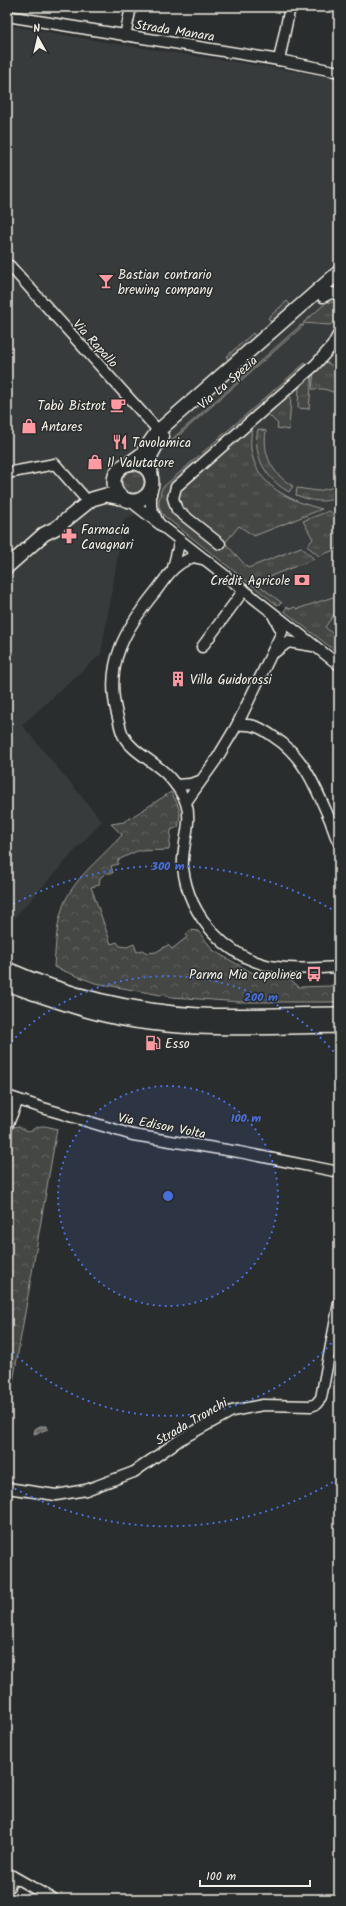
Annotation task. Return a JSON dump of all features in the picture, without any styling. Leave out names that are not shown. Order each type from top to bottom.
[{"type":"highway","points":[[7,980],[128,1008],[195,1015],[339,1015]]},
{"type":"highway","points":[[7,980],[73,1006],[149,1022],[204,1027],[339,1025]]},
{"type":"highway","points":[[263,1016],[339,1010]]},
{"type":"main road","name":"Via La Spezia","points":[[7,566],[42,536],[54,522],[84,497],[103,486],[123,468],[142,454],[161,434],[223,378],[319,295],[339,272]]},
{"type":"main road","name":"Via La Spezia","points":[[223,378],[266,336],[319,295],[339,282]]},
{"type":"main road","name":"Via La Spezia","points":[[42,536],[56,528],[95,497],[109,495],[127,500],[144,498],[151,482],[150,455],[161,434]]},
{"type":"main road","points":[[127,500],[118,494],[114,479],[123,468],[140,465],[146,469],[151,482]]},
{"type":"street","points":[[125,36],[131,7]]},
{"type":"street","points":[[279,60],[290,7]]},
{"type":"street","name":"Strada Manara","points":[[7,16],[279,60],[339,72]]},
{"type":"street","name":"Via Rapallo","points":[[10,266],[161,434]]},
{"type":"street","name":"Via La Spezia","points":[[319,295],[339,278]]},
{"type":"street","points":[[319,295],[331,293],[339,294]]},
{"type":"street","points":[[220,544],[177,510],[173,498],[176,487],[316,365],[332,346],[339,333]]},
{"type":"street","points":[[7,473],[55,464],[84,497]]},
{"type":"street","points":[[151,482],[151,507],[158,522]]},
{"type":"street","points":[[127,500],[150,519],[158,522],[339,665]]},
{"type":"street","points":[[173,568],[180,540]]},
{"type":"street","points":[[206,560],[192,557],[173,568],[135,617],[116,657],[113,682],[114,703],[123,735],[132,747],[160,768],[176,785],[186,802],[188,817],[183,857],[186,881],[191,899],[201,918],[213,933],[238,954],[267,965],[286,968],[339,968]]},
{"type":"street","points":[[202,647],[244,590]]},
{"type":"street","points":[[186,802],[216,760],[237,725],[262,672],[274,652],[282,632],[271,611]]},
{"type":"street","points":[[274,652],[288,642],[315,646]]},
{"type":"street","points":[[244,711],[252,724],[282,742],[298,758],[312,780],[339,843]]},
{"type":"street","points":[[237,725],[252,724]]},
{"type":"street","points":[[176,785],[190,784],[200,781]]},
{"type":"street","name":"Via Edison Volta","points":[[7,1096],[133,1135],[239,1152],[339,1172]]},
{"type":"street","points":[[7,1126],[18,1100]]},
{"type":"street","name":"Strada Tronchi","points":[[7,1488],[56,1495],[86,1490],[134,1472],[181,1439],[232,1411],[263,1406],[311,1406],[316,1404],[321,1398],[339,1303]]},
{"type":"street","points":[[7,1893],[9,1875],[54,1899]]},
{"type":"shaded area","points":[[7,25],[105,42],[339,78],[339,650],[158,506],[124,519],[101,654],[22,725],[102,821],[7,926]]},
{"type":"shaded area","points":[[40,1426],[47,1426],[48,1429],[34,1434],[35,1429]]},
{"type":"green space","points":[[287,301],[291,306],[272,323],[268,318]]},
{"type":"green space","points":[[327,302],[339,304],[339,321],[329,325],[303,323]]},
{"type":"green space","points":[[301,325],[304,325],[162,450],[162,448]]},
{"type":"green space","points":[[253,333],[256,337],[230,360],[226,357]]},
{"type":"green space","points":[[326,362],[339,370],[339,394],[324,389],[312,389],[314,373]]},
{"type":"green space","points":[[305,363],[310,365],[176,482],[170,493],[170,501],[176,513],[218,546],[222,541],[180,508],[177,500],[178,492],[180,487],[249,427],[251,427],[251,449],[254,462],[267,482],[276,490],[287,496],[310,506],[322,509],[254,536],[239,526],[225,543],[248,568],[301,547],[314,559],[263,579],[264,581],[260,582],[260,586],[282,603],[277,605],[164,516],[159,506],[159,499],[162,488]]},
{"type":"green space","points":[[312,375],[309,409],[298,408],[299,386]]},
{"type":"green space","points":[[288,395],[291,397],[289,430],[277,428],[278,424],[268,414]]},
{"type":"green space","points":[[258,429],[266,431],[266,448],[270,463],[280,476],[293,486],[289,492],[274,480],[263,466],[257,448]]},
{"type":"green space","points":[[129,471],[137,471],[144,478],[144,486],[137,493],[129,493],[122,486],[122,478]]},
{"type":"green space","points":[[339,486],[339,497],[333,499],[318,501],[296,495],[297,488],[318,491]]},
{"type":"green space","points":[[329,511],[336,518],[338,523],[339,548],[319,556],[307,546],[313,539],[303,521]]},
{"type":"green space","points":[[339,595],[339,608],[325,627],[339,639],[339,654],[284,611],[287,607],[290,609],[295,607],[297,609]]},
{"type":"green space","points":[[171,792],[178,805],[180,817],[178,827],[171,830],[169,850],[137,851],[118,860],[118,864],[111,866],[113,873],[106,873],[100,878],[99,885],[91,887],[111,944],[117,942],[120,946],[127,947],[134,944],[137,952],[142,950],[147,953],[156,952],[168,945],[172,949],[187,937],[186,934],[191,930],[198,931],[214,951],[251,972],[271,978],[290,979],[299,987],[330,986],[339,981],[339,1002],[240,1002],[172,997],[95,983],[54,967],[59,919],[65,901],[81,877],[122,835],[111,824],[124,822]]},
{"type":"green space","points":[[18,1126],[30,1131],[43,1126],[57,1129],[10,1399],[7,1399],[7,1177],[11,1157],[7,1156],[7,1134],[13,1127]]},
{"type":"place","name":"Bastian contrario brewing company","points":[[106,281]]},
{"type":"place","name":"Tabù Bistrot","points":[[118,405]]},
{"type":"place","name":"Antares","points":[[29,426]]},
{"type":"place","name":"Tavolamica","points":[[120,442]]},
{"type":"place","name":"Il Valutatore","points":[[95,462]]},
{"type":"place","name":"Farmacia Cavagnari","points":[[69,536]]},
{"type":"place","name":"Crédit Agricole","points":[[302,580]]},
{"type":"place","name":"Villa Guidorossi","points":[[178,679]]},
{"type":"place","name":"Parma Mia capolinea","points":[[314,974]]},
{"type":"place","name":"Esso","points":[[153,1043]]}]
